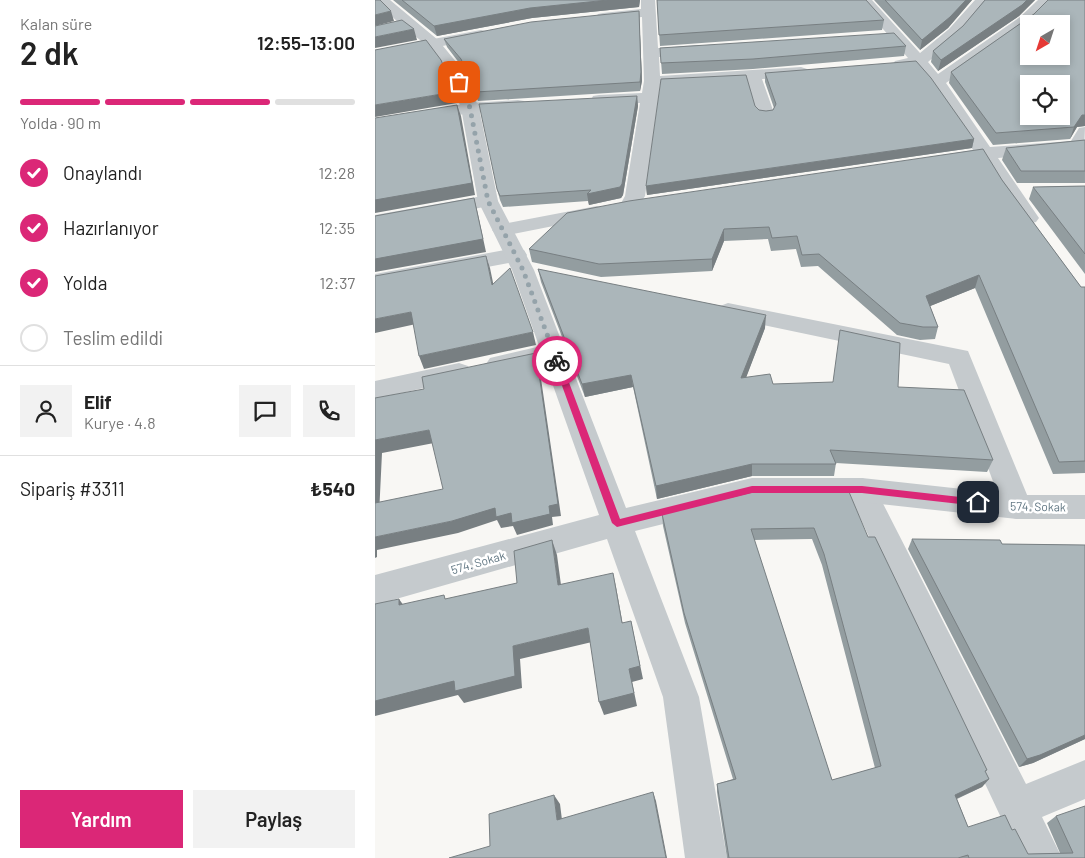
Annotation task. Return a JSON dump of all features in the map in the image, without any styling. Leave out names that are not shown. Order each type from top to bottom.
[{"type":"street","points":[[382,0],[400,26],[433,43],[454,69],[470,108],[488,201],[519,263],[554,352],[681,698],[706,858]]},
{"type":"street","points":[[865,0],[937,82],[987,153],[1019,191],[1039,230]]},
{"type":"street","points":[[890,65],[919,62],[954,32],[982,0]]},
{"type":"street","points":[[937,82],[1025,20],[1046,0]]},
{"type":"street","points":[[584,18],[649,6],[650,53],[653,81],[635,196],[630,205]]},
{"type":"street","points":[[375,55],[496,31]]},
{"type":"street","points":[[878,38],[898,36]]},
{"type":"street","points":[[650,53],[709,49]]},
{"type":"street","points":[[653,81],[753,76],[821,70]]},
{"type":"street","points":[[753,76],[765,113]]},
{"type":"street","points":[[580,102],[650,98]]},
{"type":"street","points":[[375,124],[470,108],[533,104]]},
{"type":"street","points":[[930,162],[987,153],[1077,146],[1085,132]]},
{"type":"street","points":[[375,221],[488,201]]},
{"type":"street","points":[[503,230],[650,202]]},
{"type":"street","points":[[375,281],[519,263],[552,276]]},
{"type":"street","points":[[707,307],[959,356],[1017,507]]},
{"type":"street","points":[[375,390],[554,352]]},
{"type":"street","name":"574. Sokak","points":[[375,590],[617,523],[752,490],[862,490],[1017,507],[1085,507]]},
{"type":"street","points":[[862,490],[1041,858]]},
{"type":"street","points":[[1016,808],[1085,779]]},
{"type":"building","points":[[375,0],[380,0],[391,11],[375,15]]},
{"type":"building","points":[[402,0],[608,0],[530,8],[434,26]]},
{"type":"building","points":[[657,0],[866,0],[884,20],[659,35]]},
{"type":"building","points":[[885,0],[966,0],[950,17],[922,40]]},
{"type":"building","points":[[985,0],[1027,0],[941,60],[933,51],[963,26]]},
{"type":"building","points":[[1048,0],[1085,0],[1085,115],[1082,115],[1074,127],[996,133],[951,72],[1020,24],[1020,65],[1070,65],[1070,15],[1033,15]]},
{"type":"building","points":[[639,11],[640,82],[476,92],[461,59],[444,39],[531,22]]},
{"type":"building","points":[[402,20],[414,29],[375,37],[375,26]]},
{"type":"building","points":[[894,33],[906,46],[753,59],[661,63],[660,48]]},
{"type":"building","points":[[426,40],[441,60],[454,92],[375,105],[375,50]]},
{"type":"building","points":[[916,61],[931,78],[974,139],[646,186],[661,79],[746,75],[755,106],[759,110],[766,111],[773,110],[776,104],[765,73]]},
{"type":"building","points":[[637,96],[620,187],[587,194],[591,190],[500,196],[479,104]]},
{"type":"building","points":[[457,105],[472,183],[375,200],[375,118]]},
{"type":"building","points":[[1085,140],[1085,171],[1021,171],[1006,148]]},
{"type":"building","points":[[983,149],[1002,180],[1081,287],[1085,287],[1085,461],[1059,462],[979,275],[926,296],[938,327],[923,327],[900,323],[819,254],[802,255],[797,236],[772,238],[769,227],[724,229],[712,259],[599,264],[529,249],[567,213],[629,201]]},
{"type":"building","points":[[1085,186],[1085,254],[1033,187]]},
{"type":"building","points":[[474,198],[483,239],[375,259],[375,216]]},
{"type":"building","points":[[486,256],[492,285],[510,268],[533,332],[419,356],[411,312],[375,319],[375,276]]},
{"type":"building","points":[[538,269],[766,315],[741,378],[770,374],[773,384],[833,382],[840,330],[900,343],[898,387],[964,390],[993,460],[830,450],[836,464],[752,464],[656,486],[631,375],[582,384]]},
{"type":"building","points":[[536,353],[558,504],[549,506],[550,514],[512,523],[511,513],[496,517],[495,508],[452,521],[375,537],[375,503],[443,489],[429,430],[375,440],[375,398],[424,389],[422,377]]},
{"type":"building","points":[[753,492],[849,492],[868,537],[875,537],[987,770],[985,771],[989,779],[955,795],[968,827],[1005,815],[1012,830],[1015,829],[1028,854],[1073,853],[1056,816],[1085,806],[1085,858],[969,858],[968,855],[958,858],[729,858],[717,784],[736,779],[684,613],[662,514]],"holes":[[[814,528],[824,554],[881,766],[832,780],[751,529]]]},
{"type":"building","points":[[912,539],[1000,540],[1002,544],[1085,545],[1085,735],[1027,759]]},
{"type":"building","points":[[552,540],[558,585],[613,573],[622,623],[631,621],[640,666],[629,669],[634,693],[599,702],[588,628],[513,646],[515,676],[455,691],[454,681],[375,701],[375,604],[399,599],[399,605],[444,595],[445,599],[517,583],[514,551]]},
{"type":"building","points":[[653,792],[666,858],[449,858],[490,846],[489,814],[554,795],[557,820]]},
{"type":"way so far","points":[[459,82],[470,108],[488,201],[523,270],[557,361]]},
{"type":"route","points":[[557,361],[617,523],[752,490],[862,490],[978,502]]}]
